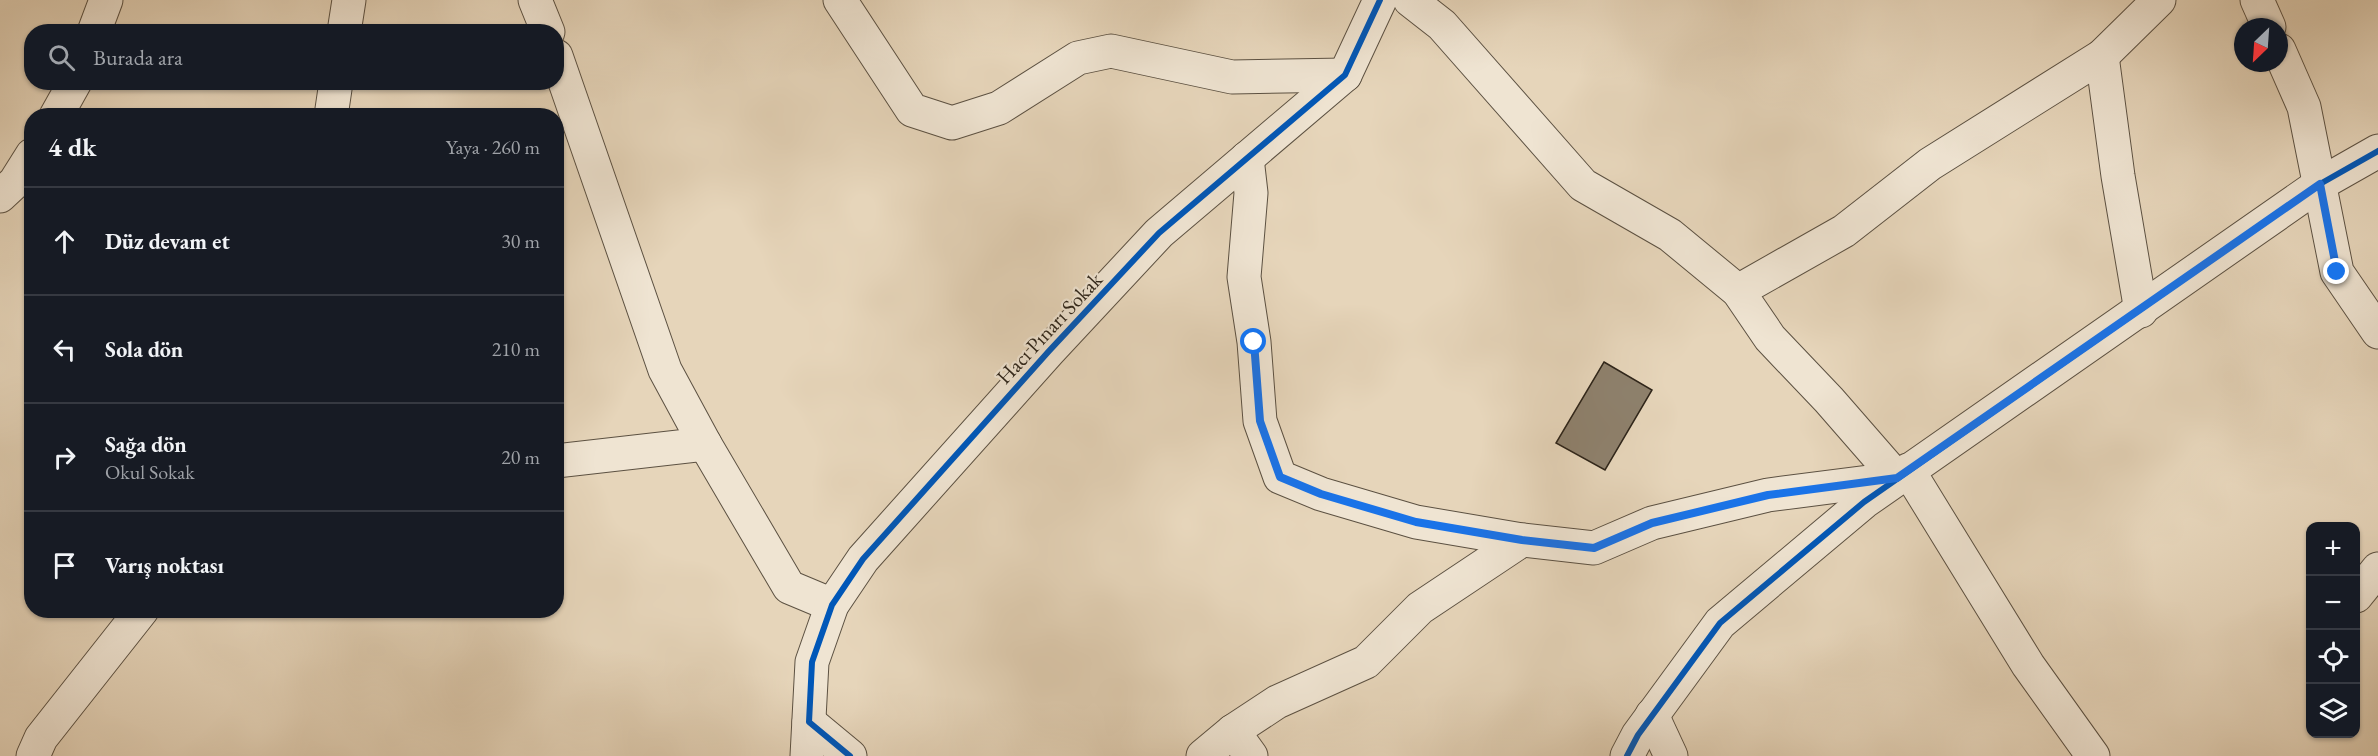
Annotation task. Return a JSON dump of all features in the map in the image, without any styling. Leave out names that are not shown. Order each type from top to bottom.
[{"type":"street","points":[[96,24],[104,0]]},
{"type":"street","points":[[345,24],[349,0]]},
{"type":"street","points":[[535,0],[545,24]]},
{"type":"street","points":[[840,0],[912,110],[952,123],[999,108],[1078,58],[1111,51],[1232,77],[1345,75]]},
{"type":"street","name":"Hacı Pınarı Sokak","points":[[807,756],[812,662],[832,605],[863,559],[1049,351],[1160,233],[1345,75],[1380,0]]},
{"type":"street","points":[[1410,0],[1442,25],[1584,185],[1670,235],[1738,291],[1770,338],[1903,474],[2028,665],[2093,756]]},
{"type":"street","points":[[1738,291],[1844,231],[1930,164],[2102,56],[2159,0]]},
{"type":"street","points":[[2257,0],[2265,18]]},
{"type":"street","points":[[2102,56],[2118,176],[2141,311]]},
{"type":"street","points":[[2288,71],[2304,107],[2337,272],[2378,332]]},
{"type":"street","points":[[564,79],[665,370],[705,444],[789,586],[832,605]]},
{"type":"street","points":[[60,108],[71,90]]},
{"type":"street","points":[[332,108],[335,90]]},
{"type":"street","points":[[1627,756],[1652,715],[1720,623],[1864,502],[2320,184],[2378,151]]},
{"type":"street","points":[[1247,158],[1251,193],[1244,277],[1254,342],[1260,421],[1280,477],[1321,494],[1416,522],[1522,540],[1594,548],[1652,523],[1768,495],[1903,474]]},
{"type":"street","points":[[0,196],[15,182],[24,168]]},
{"type":"street","points":[[564,460],[705,444]]},
{"type":"street","points":[[1203,756],[1242,743],[1277,702],[1366,662],[1420,608],[1522,540]]},
{"type":"street","points":[[2360,590],[2378,569]]},
{"type":"street","points":[[33,756],[41,738],[136,618]]},
{"type":"street","points":[[1652,715],[1671,756]]},
{"type":"street","points":[[809,722],[850,756]]},
{"type":"building","points":[[1604,362],[1652,390],[1605,470],[1556,443]]},
{"type":"cycle path","points":[[850,756],[809,722],[812,662],[832,605],[863,559],[1049,351],[1159,233],[1345,75],[1380,0]]},
{"type":"cycle path","points":[[1627,756],[1638,735],[1720,623],[1864,502],[2320,184],[2378,151]]},
{"type":"route","points":[[1254,342],[1260,421],[1280,477],[1321,494],[1416,522],[1522,540],[1594,548],[1652,523],[1768,495],[1897,478],[2141,311],[2320,184],[2337,272]]}]
